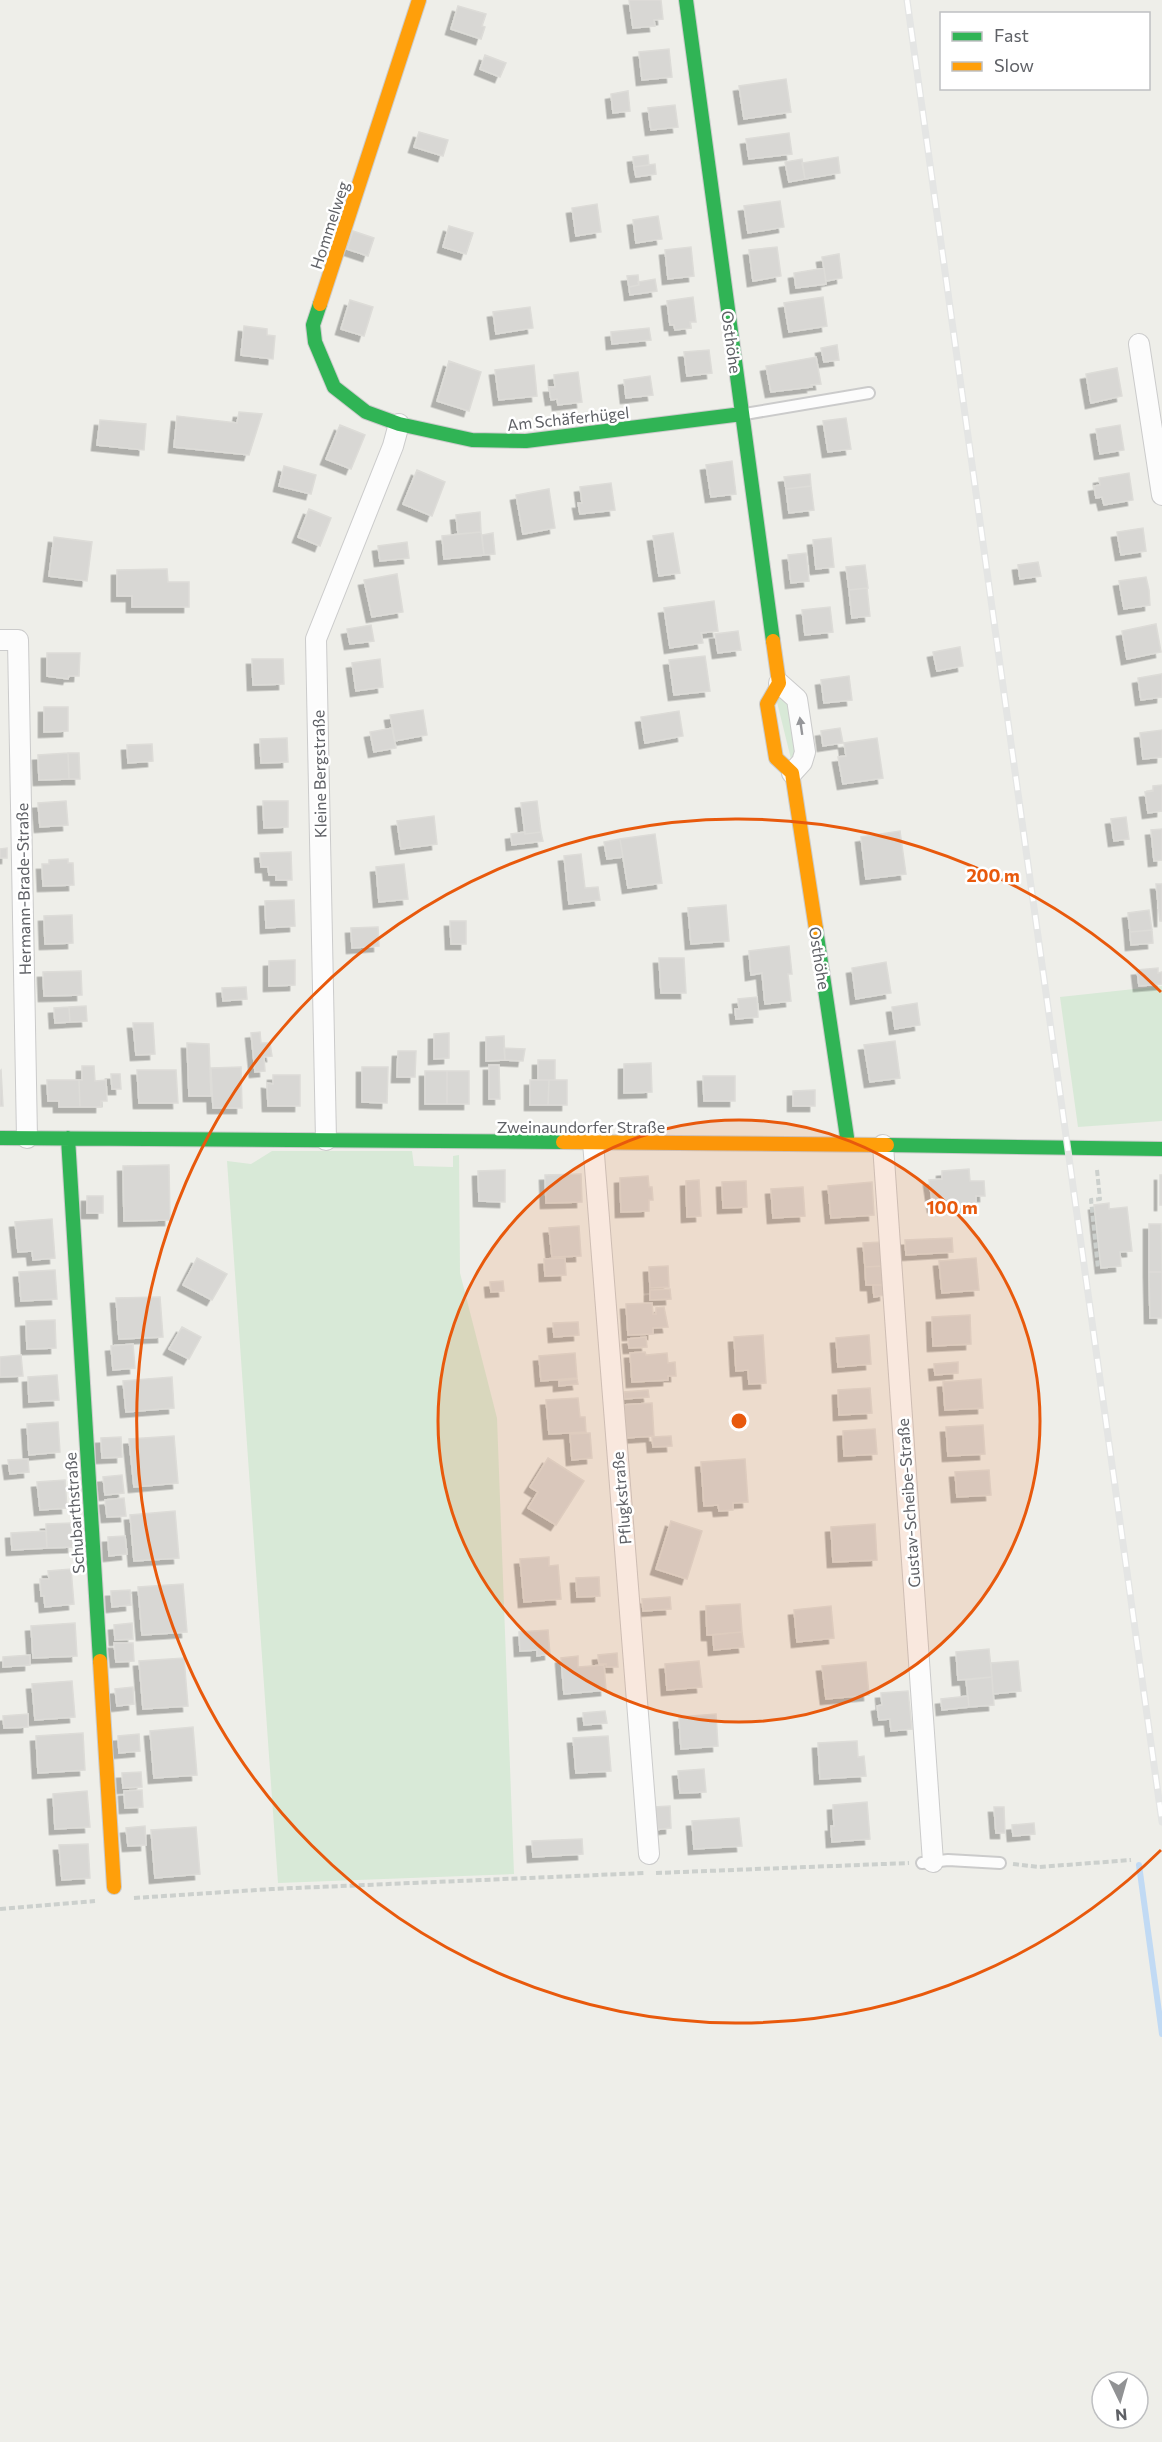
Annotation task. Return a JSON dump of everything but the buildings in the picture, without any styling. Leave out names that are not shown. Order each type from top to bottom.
[{"type":"street","name":"Hommelweg","points":[[399,424],[366,412],[334,387],[315,342],[313,325],[419,0]]},
{"type":"street","name":"Osthöhe","points":[[686,0],[779,683],[767,704],[776,758],[792,773],[848,1144]]},
{"type":"street","points":[[1139,344],[1162,495]]},
{"type":"street","name":"Am Schäferhügel","points":[[399,424],[472,440],[499,442],[742,414]]},
{"type":"street","name":"Kleine Bergstraße","points":[[326,1140],[316,639],[393,446],[399,424]]},
{"type":"street","name":"Hermann-Brade-Straße","points":[[9,640],[27,1138]]},
{"type":"street","points":[[779,683],[798,699],[805,752],[802,762],[792,773]]},
{"type":"street","name":"Zweinaundorfer Straße","points":[[0,1138],[848,1144],[1162,1149]]},
{"type":"street","name":"Schubarthstraße","points":[[68,1138],[115,1893]]},
{"type":"street","name":"Pflugkstraße","points":[[593,1142],[650,1864]]},
{"type":"street","name":"Gustav-Scheibe-Straße","points":[[883,1145],[928,1863]]},
{"type":"lane","points":[[742,414],[869,393]]},
{"type":"lane","points":[[928,1863],[948,1860],[1000,1863]]},
{"type":"path","points":[[1096,1148],[1100,1199],[1091,1200],[1098,1269]]},
{"type":"path","points":[[1000,1863],[1039,1867],[1131,1860]]},
{"type":"path","points":[[0,1909],[115,1893],[284,1888],[650,1864],[928,1863]]},
{"type":"green space","points":[[776,698],[789,699],[797,753],[791,759]]},
{"type":"green space","points":[[1162,986],[1162,1121],[1078,1127],[1060,997]]},
{"type":"green space","points":[[272,1151],[412,1151],[414,1166],[453,1167],[453,1156],[459,1155],[460,1273],[497,1418],[514,1874],[278,1883],[227,1161],[251,1164]]},
{"type":"waterway","points":[[1139,1865],[1162,2034]]},
{"type":"railway","points":[[907,0],[1162,1822]]},
{"type":"traffic: fast","points":[[686,0],[773,641]]},
{"type":"traffic: fast","points":[[320,304],[313,325],[315,342],[334,387],[366,412],[399,424],[472,440],[526,441],[742,414]]},
{"type":"traffic: fast","points":[[816,929],[848,1144]]},
{"type":"traffic: fast","points":[[0,1138],[563,1142]]},
{"type":"traffic: fast","points":[[68,1138],[100,1661]]},
{"type":"traffic: fast","points":[[887,1145],[1162,1149]]},
{"type":"traffic: slow","points":[[320,304],[419,0]]},
{"type":"traffic: slow","points":[[773,641],[779,683],[767,704],[776,758],[792,773],[816,929]]},
{"type":"traffic: slow","points":[[563,1142],[887,1145]]},
{"type":"traffic: slow","points":[[100,1661],[114,1887]]}]
